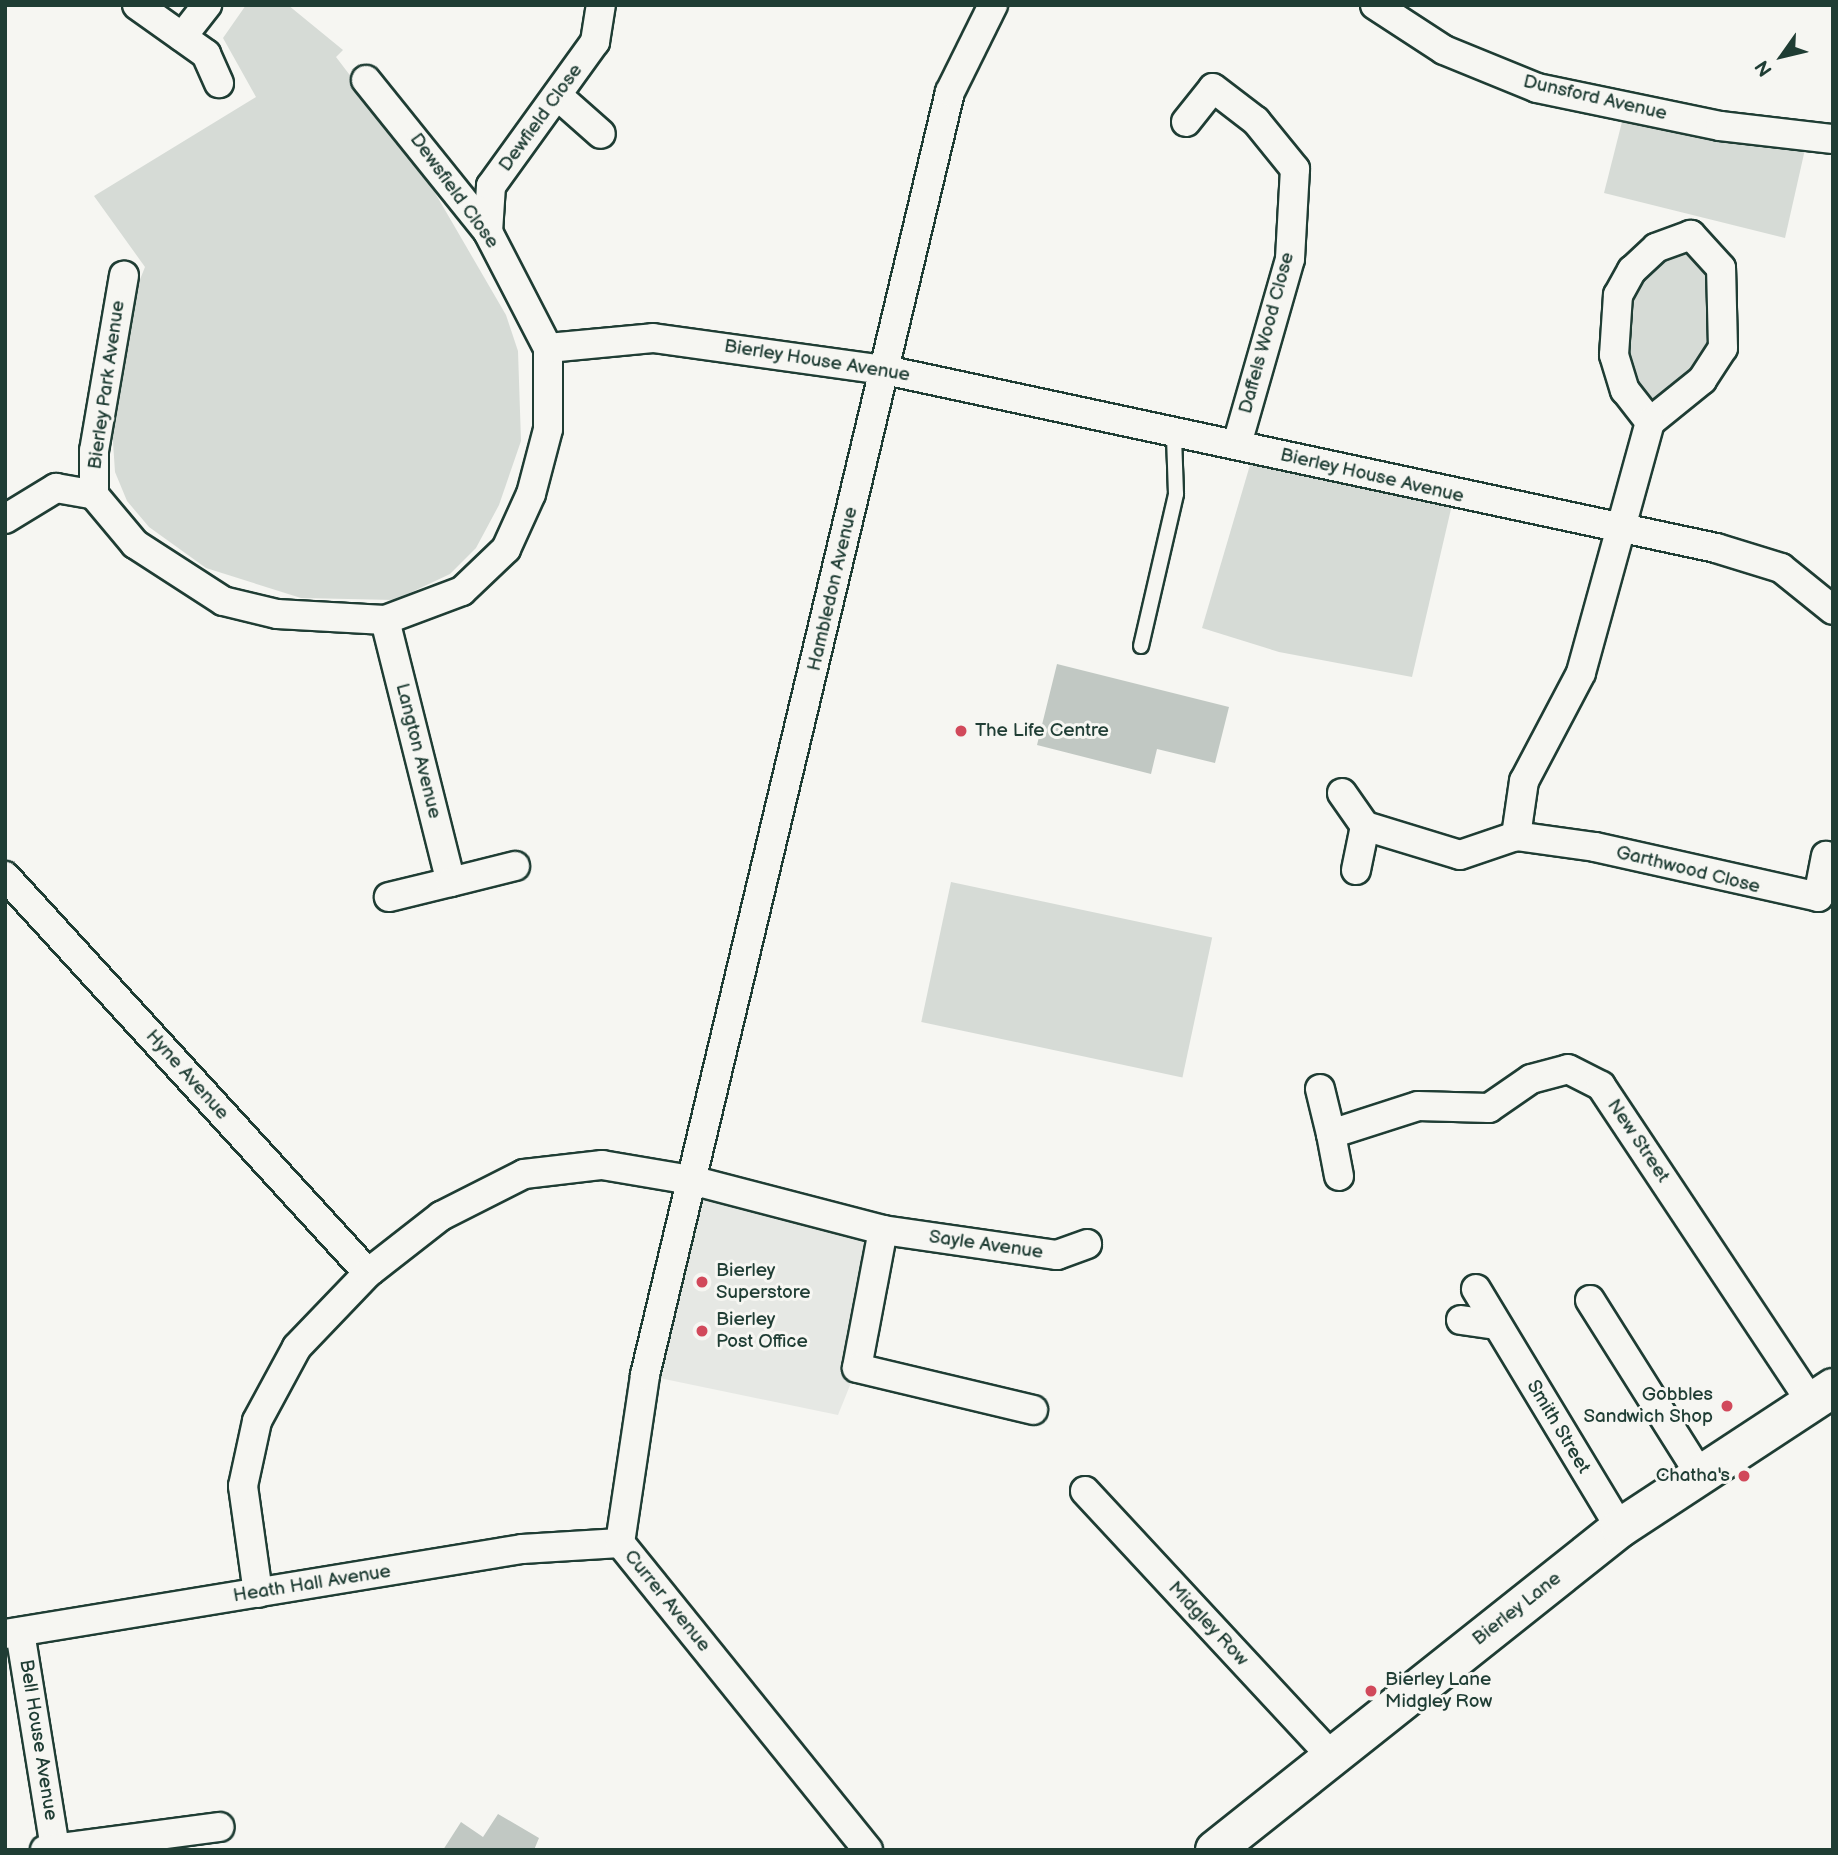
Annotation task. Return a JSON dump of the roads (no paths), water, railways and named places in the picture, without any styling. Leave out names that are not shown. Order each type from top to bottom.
[{"type":"street","points":[[136,5],[206,54],[219,83]]},
{"type":"street","points":[[182,37],[207,5]]},
{"type":"street","name":"Dewfield Close","points":[[488,232],[491,186],[596,42],[601,5]]},
{"type":"street","name":"Hambledon Avenue","points":[[691,1180],[950,92],[993,5]]},
{"type":"street","name":"Dunsford Avenue","points":[[1375,5],[1444,50],[1537,88],[1720,126],[1833,139]]},
{"type":"street","name":"Dewsfield Close","points":[[366,80],[488,232],[548,348]]},
{"type":"street","name":"Daffels Wood Close","points":[[1186,122],[1213,88],[1256,121],[1295,169],[1290,259],[1237,444]]},
{"type":"street","points":[[558,96],[601,134]]},
{"type":"street","points":[[1516,836],[1524,781],[1581,673],[1618,527],[1650,422],[1702,380],[1723,348],[1721,268],[1691,235],[1656,248],[1632,270],[1618,295],[1614,355],[1625,390],[1650,422]]},
{"type":"street","name":"Bierley Park Avenue","points":[[94,495],[94,451],[124,276]]},
{"type":"street","name":"Bierley House Avenue","points":[[548,348],[653,338],[885,370],[1174,437],[1237,444],[1618,527],[1781,568],[1833,610]]},
{"type":"street","points":[[5,519],[56,488],[94,495],[135,544],[223,601],[288,615],[384,620],[462,591],[506,549],[531,494],[548,429],[548,348]]},
{"type":"street","name":"Langton Avenue","points":[[384,620],[451,882]]},
{"type":"street","points":[[1342,793],[1365,826],[1356,870]]},
{"type":"street","name":"Garthwood Close","points":[[1365,826],[1460,855],[1516,836],[1595,847],[1818,897],[1826,856]]},
{"type":"street","points":[[389,897],[515,866]]},
{"type":"street","name":"Hyne Avenue","points":[[5,876],[368,1273]]},
{"type":"street","name":"New Street","points":[[1331,1134],[1419,1105],[1489,1108],[1531,1079],[1568,1069],[1601,1086],[1826,1394]]},
{"type":"street","points":[[1320,1089],[1339,1176]]},
{"type":"street","name":"Sayle Avenue","points":[[258,1593],[243,1486],[257,1421],[297,1347],[368,1273],[441,1216],[524,1174],[601,1165],[691,1180],[883,1230],[1056,1255],[1087,1244]]},
{"type":"street","name":"Currer Avenue","points":[[691,1180],[645,1376],[621,1543],[868,1850]]},
{"type":"street","points":[[883,1230],[853,1378],[1033,1410]]},
{"type":"street","name":"Smith Street","points":[[1476,1289],[1620,1528]]},
{"type":"street","points":[[1590,1300],[1700,1475]]},
{"type":"street","points":[[1461,1320],[1496,1325]]},
{"type":"street","name":"Bierley Lane","points":[[1215,1850],[1620,1528],[1826,1394]]},
{"type":"street","name":"Midgley Row","points":[[1085,1492],[1331,1756]]},
{"type":"street","name":"Heath Hall Avenue","points":[[13,1633],[522,1549],[621,1543]]},
{"type":"street","name":"Bell House Avenue","points":[[13,1633],[50,1849],[219,1827]]},
{"type":"lane","points":[[1141,646],[1176,494],[1174,437]]},
{"type":"place","name":"The Life Centre","points":[[961,731]]},
{"type":"place","name":"Bierley Superstore","points":[[702,1282]]},
{"type":"place","name":"Bierley Post Office","points":[[702,1331]]},
{"type":"place","name":"Gobbles Sandwich Shop","points":[[1727,1406]]},
{"type":"place","name":"Chatha's","points":[[1744,1476]]},
{"type":"place","name":"Bierley Lane Midgley Row","points":[[1371,1691]]}]
